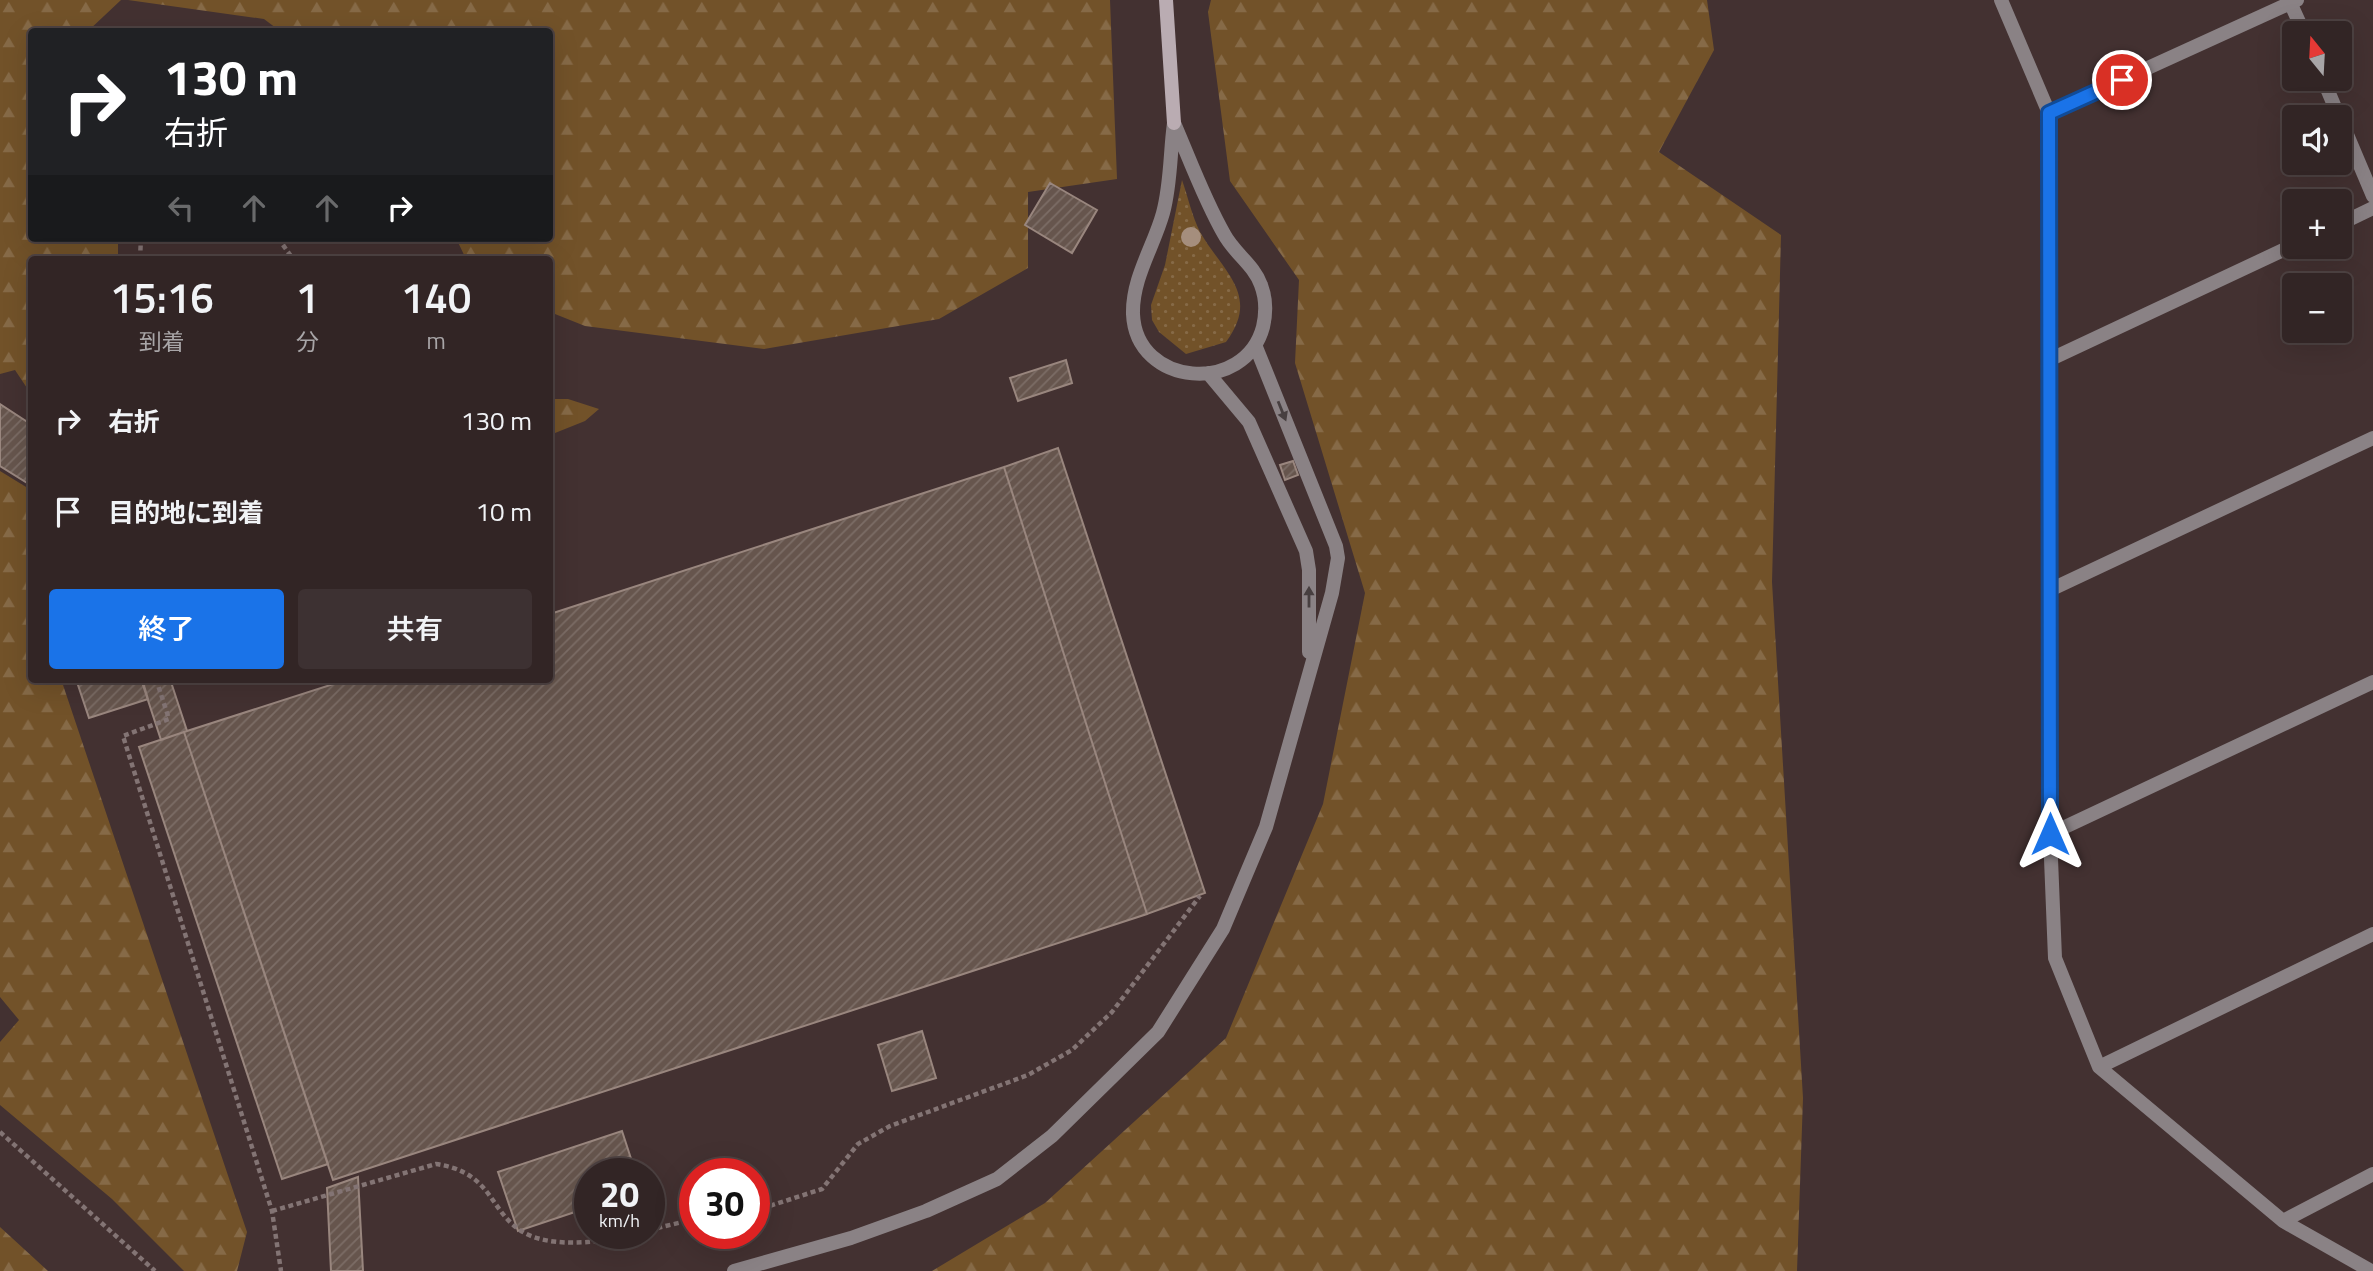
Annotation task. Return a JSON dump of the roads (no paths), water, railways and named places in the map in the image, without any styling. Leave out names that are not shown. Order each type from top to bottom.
[{"type":"main road","points":[[1166,0],[1174,123]]},
{"type":"street","points":[[2001,0],[2049,113],[2052,589],[2050,834],[2055,958],[2099,1067],[2283,1221],[2371,1271]]},
{"type":"street","points":[[2049,113],[2292,1],[2300,21]]},
{"type":"street","points":[[1174,123],[1225,236],[1261,284],[1265,300],[1264,324],[1256,347],[1238,362],[1208,373],[1192,375],[1169,369],[1153,357],[1139,337],[1133,314],[1138,279],[1163,213],[1174,123]]},
{"type":"street","points":[[2352,146],[2373,195]]},
{"type":"street","points":[[2352,218],[2373,208]]},
{"type":"street","points":[[2051,359],[2282,251]]},
{"type":"street","points":[[734,1271],[863,1233],[926,1211],[997,1179],[1052,1136],[1158,1031],[1223,929],[1266,827],[1332,593],[1338,558],[1336,546],[1256,347]]},
{"type":"street","points":[[1208,373],[1249,422],[1306,551],[1309,570],[1310,665]]},
{"type":"street","points":[[2052,589],[2373,438]]},
{"type":"street","points":[[2050,834],[2373,682]]},
{"type":"street","points":[[2099,1067],[2373,934]]},
{"type":"street","points":[[2283,1221],[2373,1174]]}]
